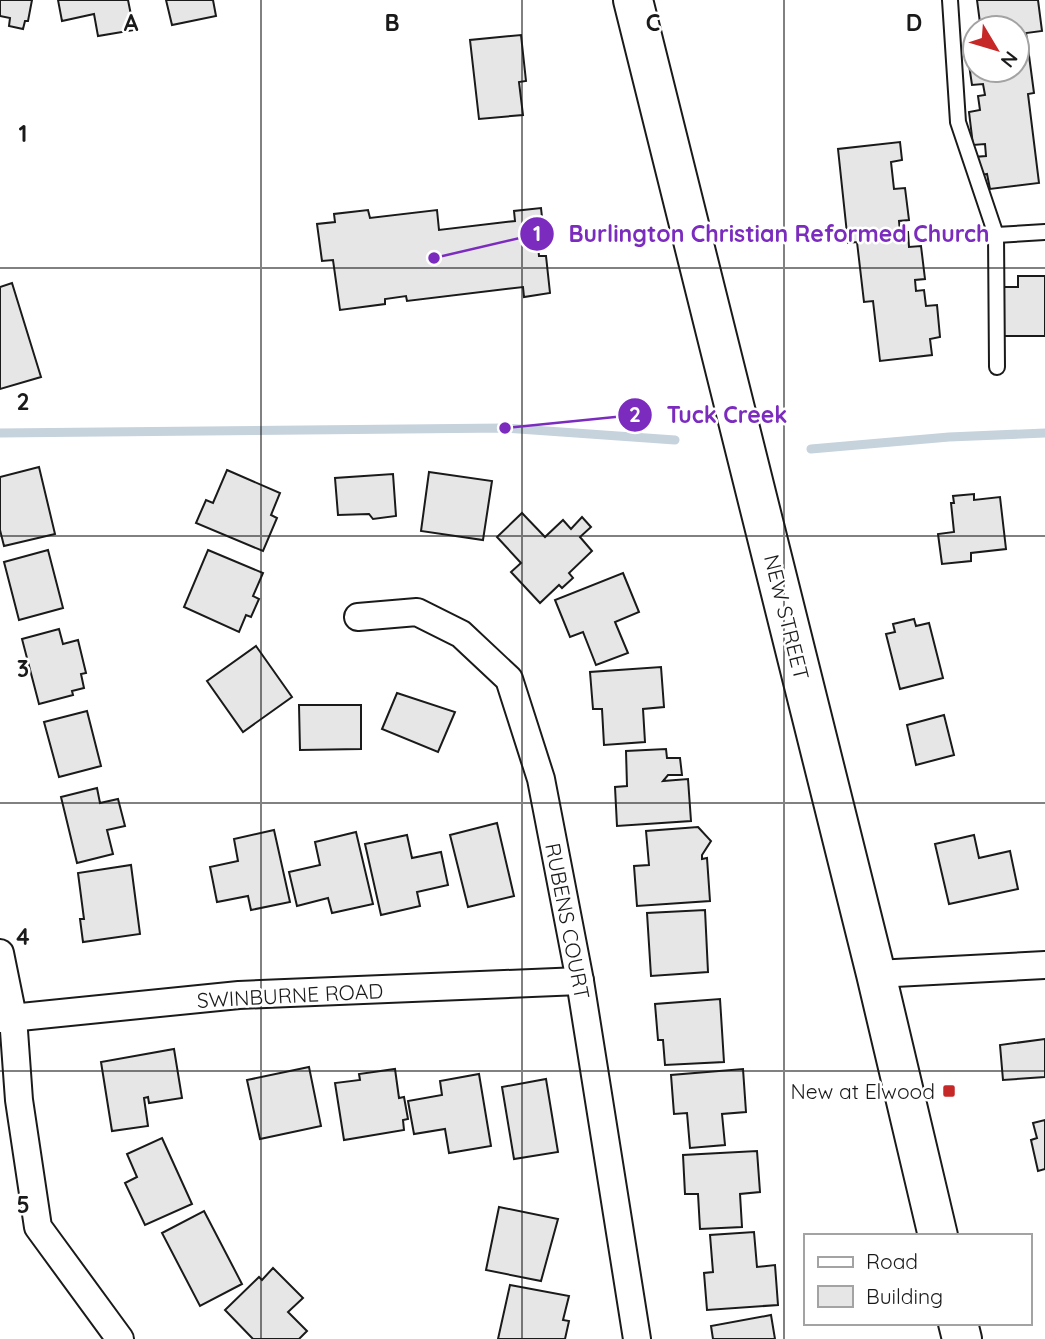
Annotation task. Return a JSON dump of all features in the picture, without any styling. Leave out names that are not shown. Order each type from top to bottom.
[{"type":"main road","name":"NEW STREET","points":[[633,0],[876,974],[937,1234]]},
{"type":"street","name":"RUBENS COURT","points":[[358,617],[417,612],[461,634],[509,679],[541,779],[580,981],[636,1339]]},
{"type":"street","points":[[0,953],[38,1227],[110,1331],[120,1339]]},
{"type":"street","points":[[876,974],[1045,965]]},
{"type":"street","name":"SWINBURNE ROAD","points":[[7,1018],[239,995],[580,981]]},
{"type":"lane","points":[[950,0],[958,122],[996,235],[997,368]]},
{"type":"lane","points":[[996,235],[1045,232]]},
{"type":"building","points":[[0,0],[32,0],[28,21],[25,21],[23,29],[9,26],[10,18],[0,16]]},
{"type":"building","points":[[58,0],[128,0],[134,30],[98,36],[94,14],[62,21]]},
{"type":"building","points":[[166,0],[213,0],[216,16],[172,25]]},
{"type":"building","points":[[977,0],[1038,0],[1042,31],[1031,32],[1031,14],[979,14]]},
{"type":"building","points":[[521,35],[526,81],[519,82],[523,115],[479,119],[470,40]]},
{"type":"building","points":[[1031,70],[1034,93],[1028,94],[1039,183],[990,189],[987,174],[977,176],[974,157],[986,156],[985,144],[973,145],[969,112],[980,110],[978,96],[985,95],[983,84],[1031,84]]},
{"type":"building","points":[[900,142],[902,160],[891,162],[894,189],[905,188],[909,220],[899,221],[900,232],[908,232],[909,247],[921,246],[925,279],[915,280],[916,291],[924,290],[926,306],[937,305],[940,337],[930,339],[932,355],[880,361],[873,301],[864,302],[857,242],[848,243],[838,149]]},
{"type":"building","points":[[541,208],[545,245],[538,246],[539,256],[546,256],[550,293],[524,297],[523,287],[407,301],[406,296],[385,299],[385,304],[340,310],[333,260],[322,261],[317,224],[335,222],[334,214],[368,210],[370,218],[437,210],[439,230],[515,221],[514,211]]},
{"type":"building","points":[[1018,276],[1045,276],[1045,336],[1004,336],[1004,287],[1018,287]]},
{"type":"building","points":[[12,283],[41,377],[0,389],[0,287]]},
{"type":"building","points":[[39,467],[55,534],[4,546],[0,530],[0,477]]},
{"type":"building","points":[[227,470],[280,493],[271,515],[277,518],[263,551],[196,523],[206,500],[213,503]]},
{"type":"building","points":[[429,472],[492,481],[483,540],[421,531]]},
{"type":"building","points":[[393,474],[396,516],[373,519],[369,514],[338,515],[335,478]]},
{"type":"building","points":[[974,494],[974,500],[1000,497],[1006,549],[971,553],[971,561],[942,564],[938,534],[954,532],[951,503],[954,503],[953,496]]},
{"type":"building","points":[[522,513],[545,537],[563,520],[571,529],[582,517],[591,527],[580,537],[592,551],[569,573],[573,578],[562,588],[559,585],[540,603],[511,572],[521,563],[497,537]]},
{"type":"building","points":[[48,550],[63,608],[19,620],[4,562]]},
{"type":"building","points":[[208,550],[263,573],[253,596],[259,599],[251,617],[246,615],[239,632],[184,607]]},
{"type":"building","points":[[623,573],[639,612],[615,622],[628,653],[596,665],[583,632],[570,637],[555,600]]},
{"type":"building","points":[[914,619],[916,626],[929,623],[943,678],[900,689],[886,634],[895,632],[893,624]]},
{"type":"building","points":[[59,629],[63,644],[78,640],[86,673],[81,674],[84,688],[72,691],[73,695],[39,704],[22,639]]},
{"type":"building","points":[[256,646],[292,697],[243,732],[207,681]]},
{"type":"building","points":[[661,667],[664,707],[643,709],[645,742],[604,745],[602,709],[593,709],[590,672]]},
{"type":"building","points":[[397,693],[455,712],[438,752],[382,729]]},
{"type":"building","points":[[299,705],[361,705],[361,749],[300,750]]},
{"type":"building","points":[[87,711],[101,766],[59,777],[44,722]]},
{"type":"building","points":[[944,715],[954,755],[916,765],[907,725]]},
{"type":"building","points":[[666,749],[667,758],[680,758],[682,775],[668,775],[663,781],[688,779],[691,821],[617,826],[615,787],[627,786],[626,751]]},
{"type":"building","points":[[97,788],[100,803],[118,799],[125,826],[107,830],[113,854],[77,863],[61,797]]},
{"type":"building","points":[[497,823],[514,896],[468,907],[450,835]]},
{"type":"building","points":[[698,827],[711,841],[702,855],[702,859],[707,858],[710,901],[637,906],[634,866],[649,865],[646,831]]},
{"type":"building","points":[[274,830],[290,902],[251,910],[248,896],[217,902],[210,867],[238,861],[234,839]]},
{"type":"building","points":[[356,832],[373,904],[332,913],[328,898],[297,906],[289,872],[320,865],[315,842]]},
{"type":"building","points":[[407,835],[412,858],[441,852],[448,885],[417,892],[420,906],[381,915],[365,844]]},
{"type":"building","points":[[974,835],[979,858],[1010,851],[1018,889],[949,904],[935,844]]},
{"type":"building","points":[[131,865],[140,934],[83,942],[80,919],[84,919],[78,873]]},
{"type":"building","points":[[705,910],[708,972],[651,976],[647,913]]},
{"type":"building","points":[[720,999],[724,1062],[665,1065],[663,1040],[658,1040],[655,1004]]},
{"type":"building","points":[[1045,1039],[1045,1077],[1003,1080],[1000,1045]]},
{"type":"building","points":[[174,1049],[182,1098],[149,1103],[148,1097],[144,1098],[148,1126],[112,1131],[101,1062]]},
{"type":"building","points":[[309,1067],[321,1126],[260,1139],[247,1080]]},
{"type":"building","points":[[395,1069],[399,1098],[404,1097],[408,1119],[403,1120],[404,1130],[344,1140],[335,1083],[360,1080],[359,1074]]},
{"type":"building","points":[[743,1069],[746,1112],[722,1114],[725,1145],[690,1148],[687,1113],[674,1114],[671,1075]]},
{"type":"building","points":[[479,1074],[491,1146],[449,1153],[445,1129],[414,1134],[408,1101],[442,1095],[440,1081]]},
{"type":"building","points":[[546,1079],[558,1152],[514,1159],[502,1087]]},
{"type":"building","points":[[1045,1120],[1045,1169],[1038,1171],[1031,1140],[1037,1138],[1033,1123]]},
{"type":"building","points":[[162,1138],[192,1204],[145,1225],[125,1183],[137,1177],[127,1154]]},
{"type":"building","points":[[757,1151],[760,1192],[740,1194],[742,1227],[700,1229],[698,1194],[685,1194],[683,1155]]},
{"type":"building","points":[[499,1207],[558,1219],[541,1281],[486,1270]]},
{"type":"building","points":[[204,1211],[242,1284],[200,1306],[162,1233]]},
{"type":"building","points":[[754,1232],[757,1267],[775,1265],[778,1305],[707,1310],[704,1273],[713,1272],[710,1235]]},
{"type":"building","points":[[273,1268],[303,1298],[288,1312],[307,1331],[299,1339],[253,1339],[225,1310],[259,1277],[262,1280]]},
{"type":"building","points":[[510,1285],[569,1296],[563,1320],[569,1321],[565,1339],[498,1339]]},
{"type":"building","points":[[771,1315],[775,1339],[713,1339],[711,1326]]},
{"type":"waterway","points":[[0,433],[505,428],[675,440]]},
{"type":"waterway","points":[[811,449],[949,437],[1045,433]]},
{"type":"place","name":"Burlington Christian Reformed Church","points":[[434,258]]},
{"type":"place","name":"Tuck Creek","points":[[505,428]]},
{"type":"place","name":"New at Elwood","points":[[949,1091]]}]
